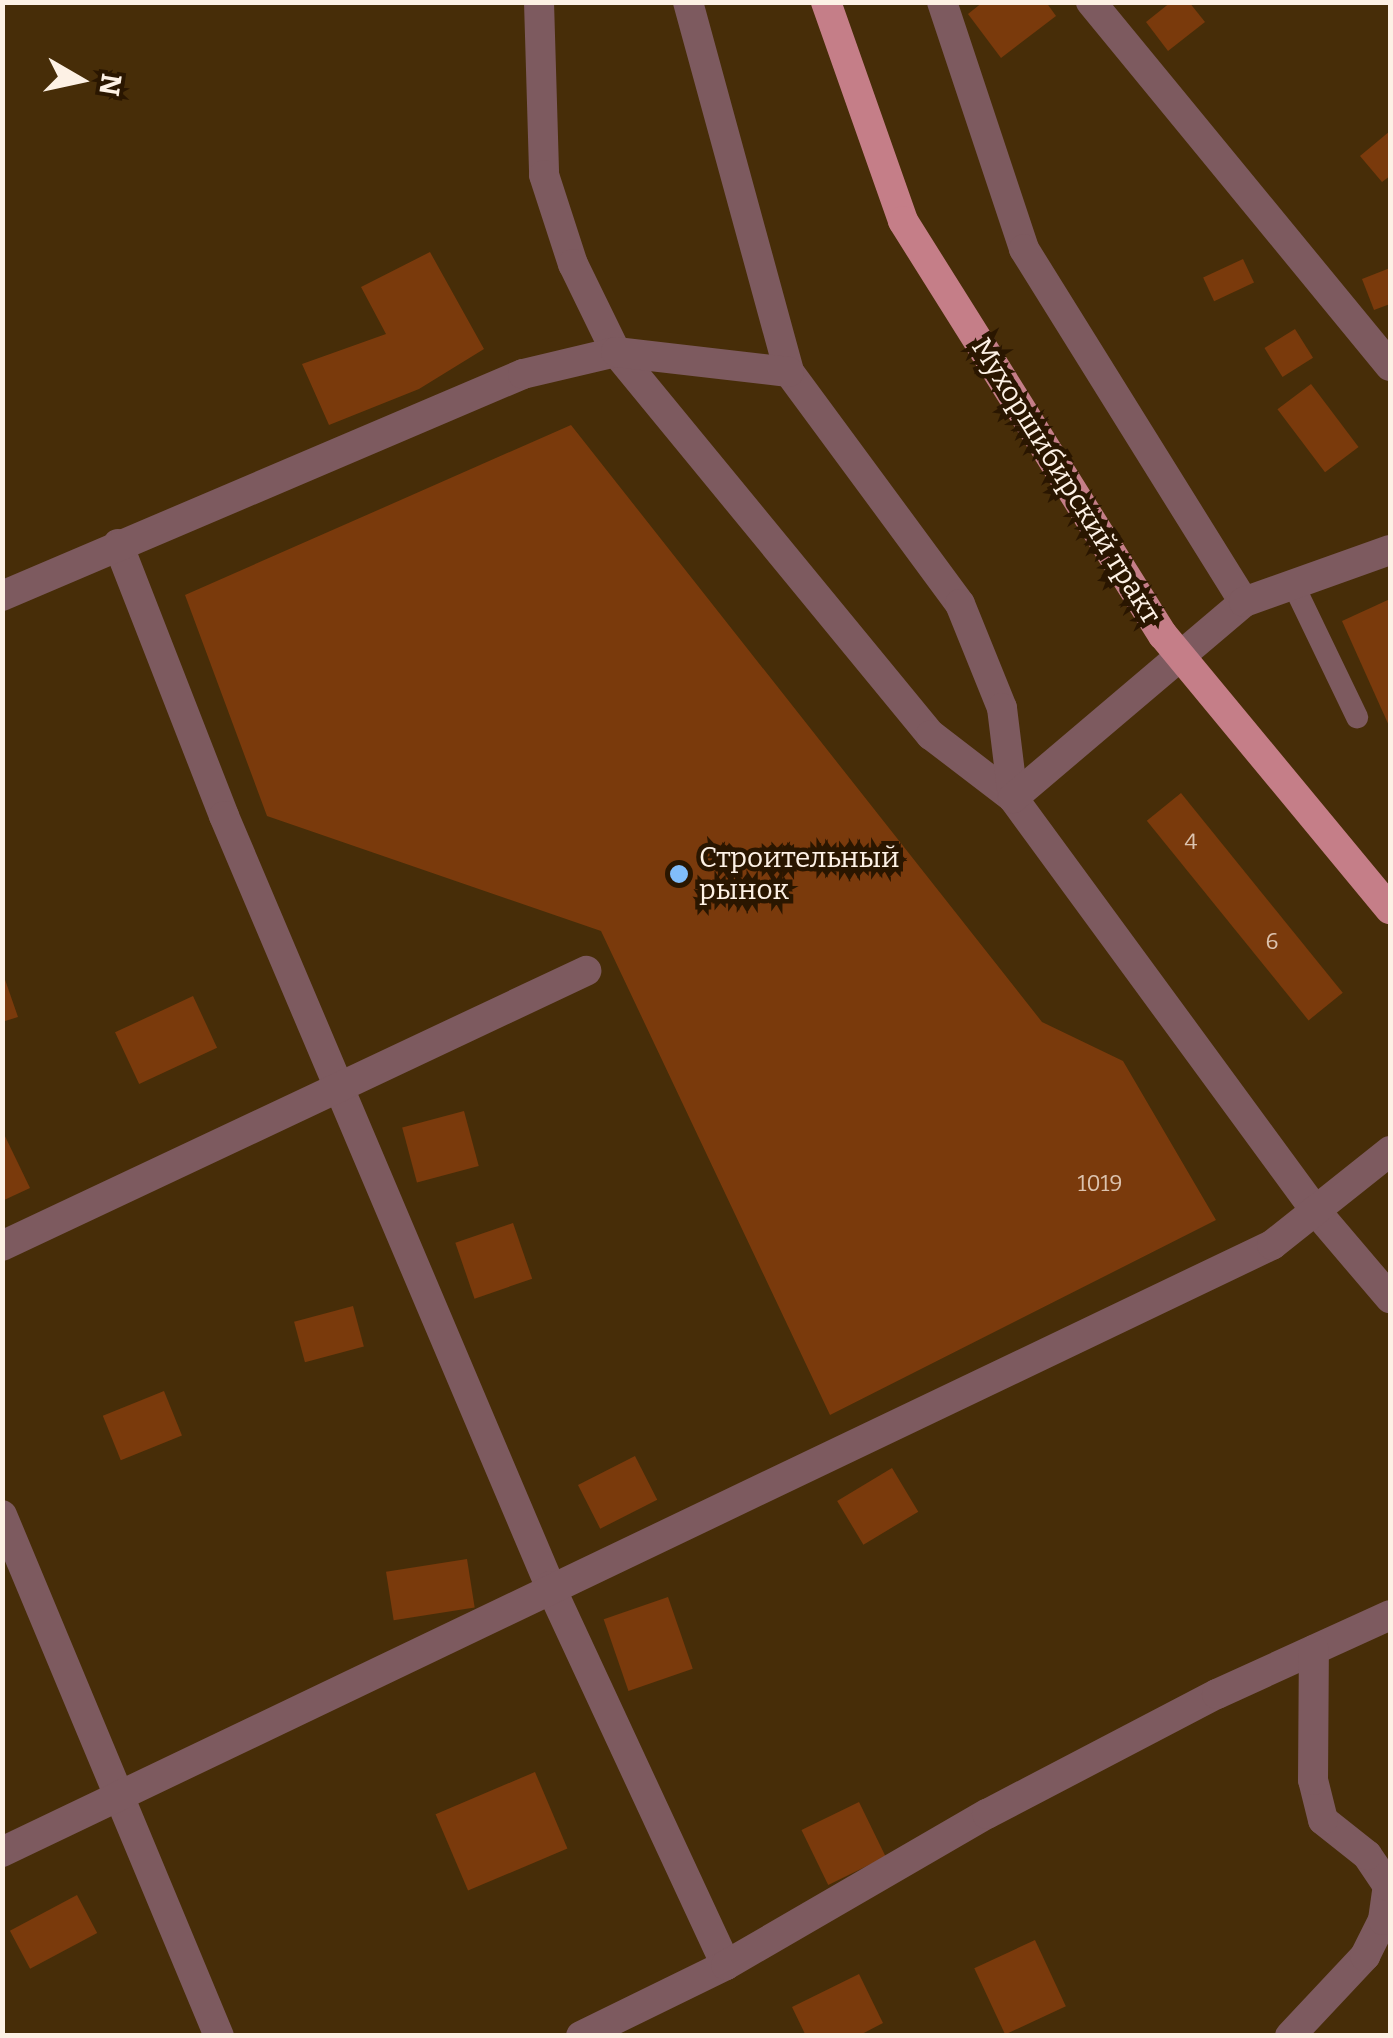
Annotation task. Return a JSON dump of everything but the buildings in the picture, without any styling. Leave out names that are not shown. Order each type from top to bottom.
[{"type":"main road","name":"Мухоршибирский тракт","points":[[826,2],[902,221],[1180,656],[1390,909]]},
{"type":"street","points":[[539,2],[544,175],[572,264],[616,352],[931,735],[1013,798],[1315,1210],[1390,1298]]},
{"type":"street","points":[[688,2],[789,372],[960,604],[1002,708],[1013,798]]},
{"type":"street","points":[[942,2],[1024,248],[1244,602]]},
{"type":"street","points":[[1092,2],[1390,366]]},
{"type":"street","points":[[2,596],[523,374],[616,352],[789,372]]},
{"type":"street","points":[[118,544],[224,816],[342,1086],[550,1586],[726,1965]]},
{"type":"street","points":[[1013,798],[1244,602],[1390,550]]},
{"type":"street","points":[[2,1246],[586,971]]},
{"type":"street","points":[[2,1852],[550,1586],[1272,1245],[1390,1151]]},
{"type":"street","points":[[2,1515],[220,2036]]},
{"type":"street","points":[[581,2036],[726,1965],[987,1814],[1390,1615]]},
{"type":"street","points":[[1290,2036],[1365,1956],[1384,1920],[1388,1886],[1366,1855],[1323,1820],[1313,1780],[1314,1650]]},
{"type":"lane","points":[[1294,584],[1357,717]]},
{"type":"place","name":"Строительный рынок","points":[[679,874]]}]
